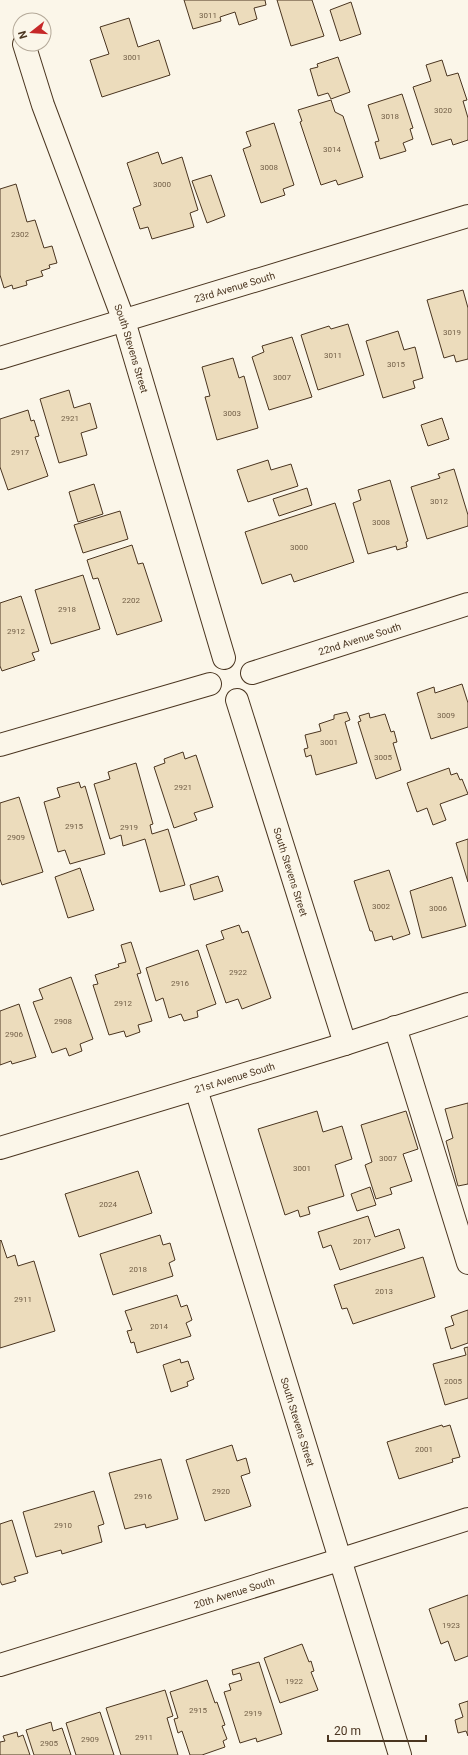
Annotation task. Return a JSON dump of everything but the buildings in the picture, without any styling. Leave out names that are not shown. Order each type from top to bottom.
[{"type":"street","name":"South Stevens Street","points":[[26,52],[43,105],[124,321],[224,658]]},
{"type":"street","name":"23rd Avenue South","points":[[0,358],[468,216]]},
{"type":"street","name":"22nd Avenue South","points":[[252,673],[468,604]]},
{"type":"street","points":[[233,657],[241,659],[246,663],[252,673],[251,689],[246,695],[237,700],[227,701],[220,699],[214,693],[208,680],[209,672],[213,665],[218,660],[224,658],[233,657]]},
{"type":"street","points":[[0,745],[210,684]]},
{"type":"street","name":"South Stevens Street","points":[[237,700],[345,1044]]},
{"type":"street","name":"21st Avenue South","points":[[0,1148],[345,1044],[468,1004]]},
{"type":"street","points":[[396,1027],[468,1263]]},
{"type":"street","name":"South Stevens Street","points":[[196,1089],[400,1755]]},
{"type":"street","name":"20th Avenue South","points":[[0,1665],[340,1560],[468,1518]]}]
